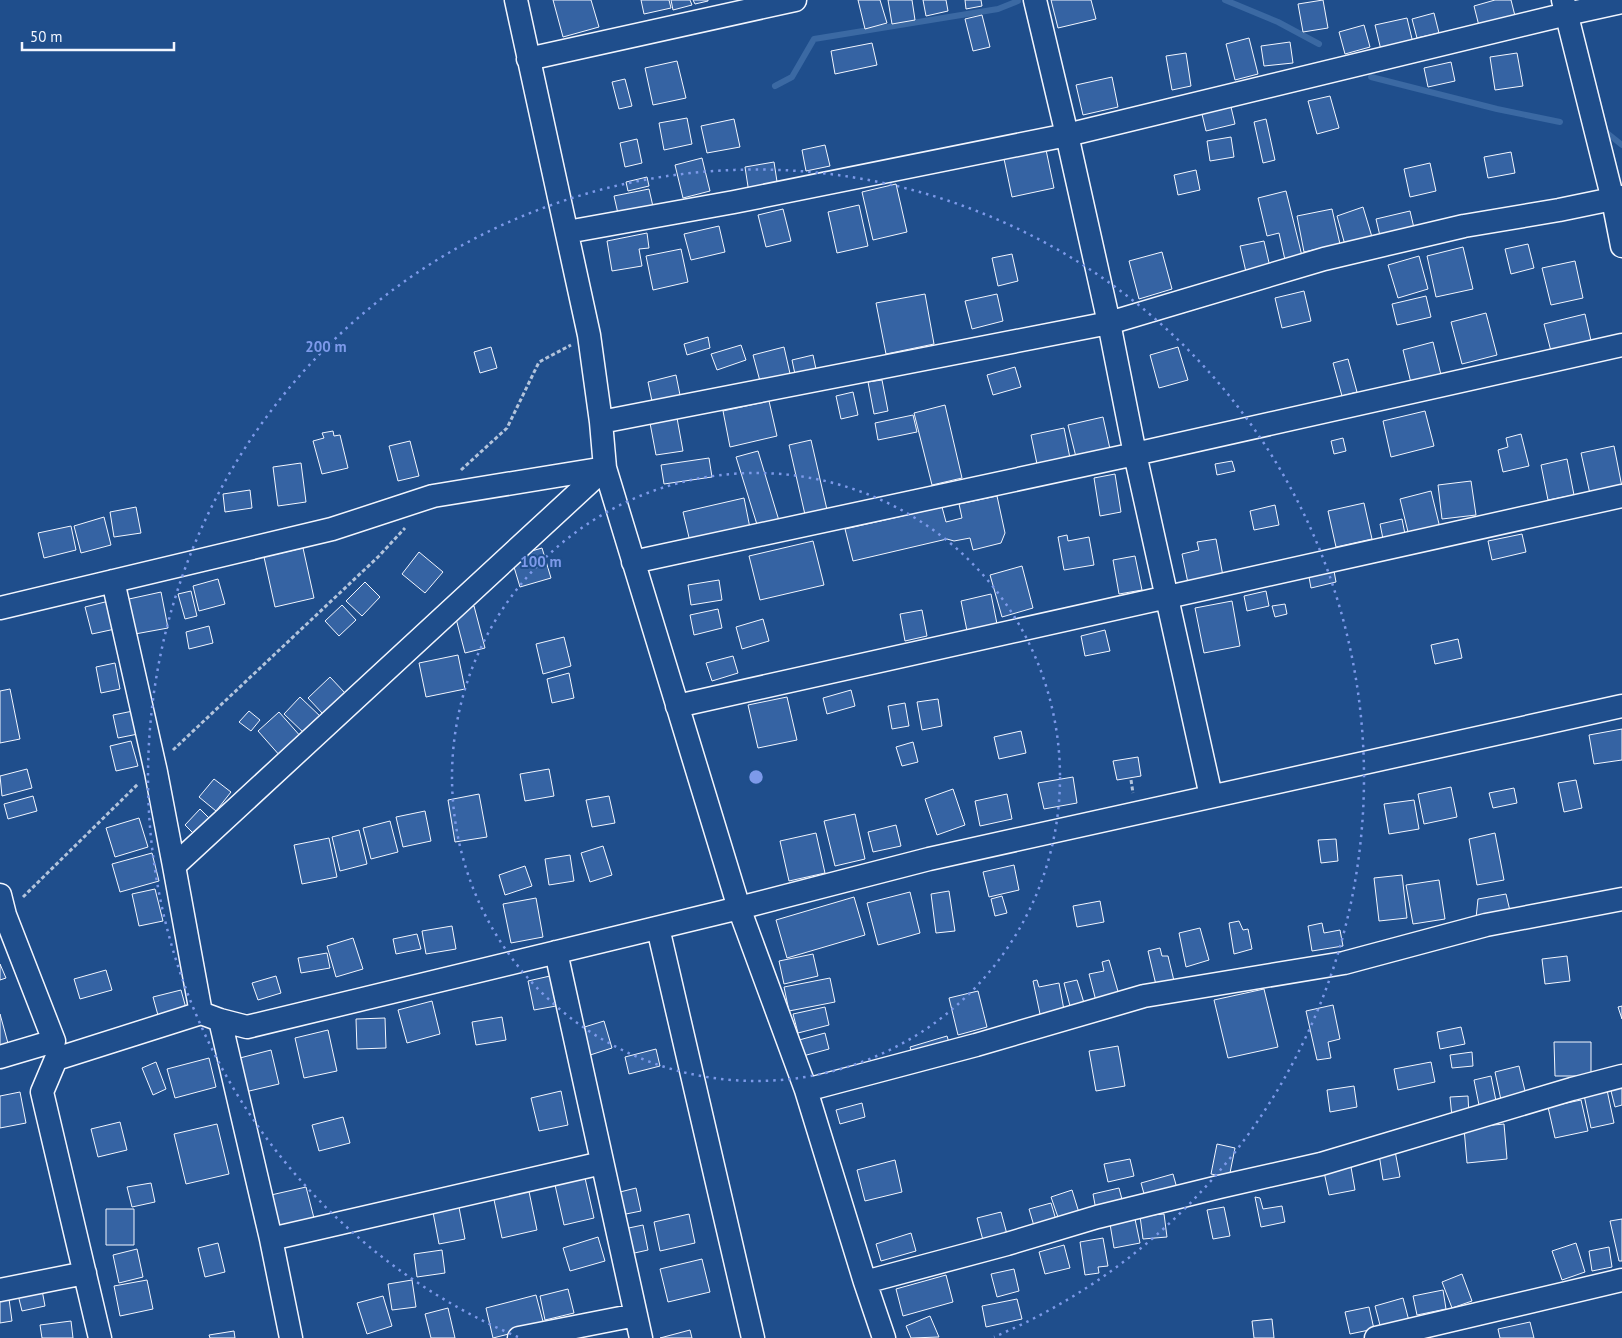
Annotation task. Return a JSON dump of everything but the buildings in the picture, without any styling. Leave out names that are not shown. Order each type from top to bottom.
[{"type":"street","points":[[516,0],[589,335],[606,468],[739,908],[806,1090],[884,1338]]},
{"type":"street","points":[[528,59],[795,0]]},
{"type":"street","points":[[1035,0],[1109,323],[1135,454],[1211,796]]},
{"type":"street","points":[[568,232],[734,202],[1067,135],[1565,7],[1622,2]]},
{"type":"street","points":[[1565,7],[1617,199],[1622,246]]},
{"type":"street","points":[[601,422],[1109,323],[1324,259],[1464,226],[1617,199]]},
{"type":"street","points":[[633,562],[1135,454],[1622,345]]},
{"type":"street","points":[[0,608],[332,529],[433,496],[606,468]]},
{"type":"street","points":[[174,866],[606,468]]},
{"type":"street","points":[[677,706],[1622,496]]},
{"type":"street","points":[[114,581],[155,767],[174,866],[211,1016],[271,1239],[291,1338]]},
{"type":"street","points":[[0,1057],[55,1050],[211,1016],[248,1027],[929,860],[1622,706]]},
{"type":"street","points":[[806,1090],[976,1045],[1144,996],[1344,963],[1486,925],[1622,899]]},
{"type":"street","points":[[2,905],[55,1050],[42,1092],[100,1338]]},
{"type":"street","points":[[658,928],[753,1338]]},
{"type":"street","points":[[556,952],[641,1338]]},
{"type":"street","points":[[866,1282],[1007,1244],[1097,1217],[1321,1164],[1572,1089],[1622,1076]]},
{"type":"street","points":[[271,1239],[602,1163]]},
{"type":"street","points":[[0,1290],[85,1272]]},
{"type":"street","points":[[1376,1338],[1622,1280]]},
{"type":"street","points":[[519,1338],[636,1315]]},
{"type":"path","points":[[460,471],[507,428],[539,362],[589,335]]},
{"type":"path","points":[[2,905],[155,767],[380,556],[410,522]]},
{"type":"waterway","points":[[1225,0],[1278,22],[1319,44]]},
{"type":"waterway","points":[[775,86],[792,77],[814,39],[998,9],[1018,1]]},
{"type":"waterway","points":[[1371,77],[1497,109],[1560,122]]},
{"type":"waterway","points":[[1607,133],[1622,145]]}]
